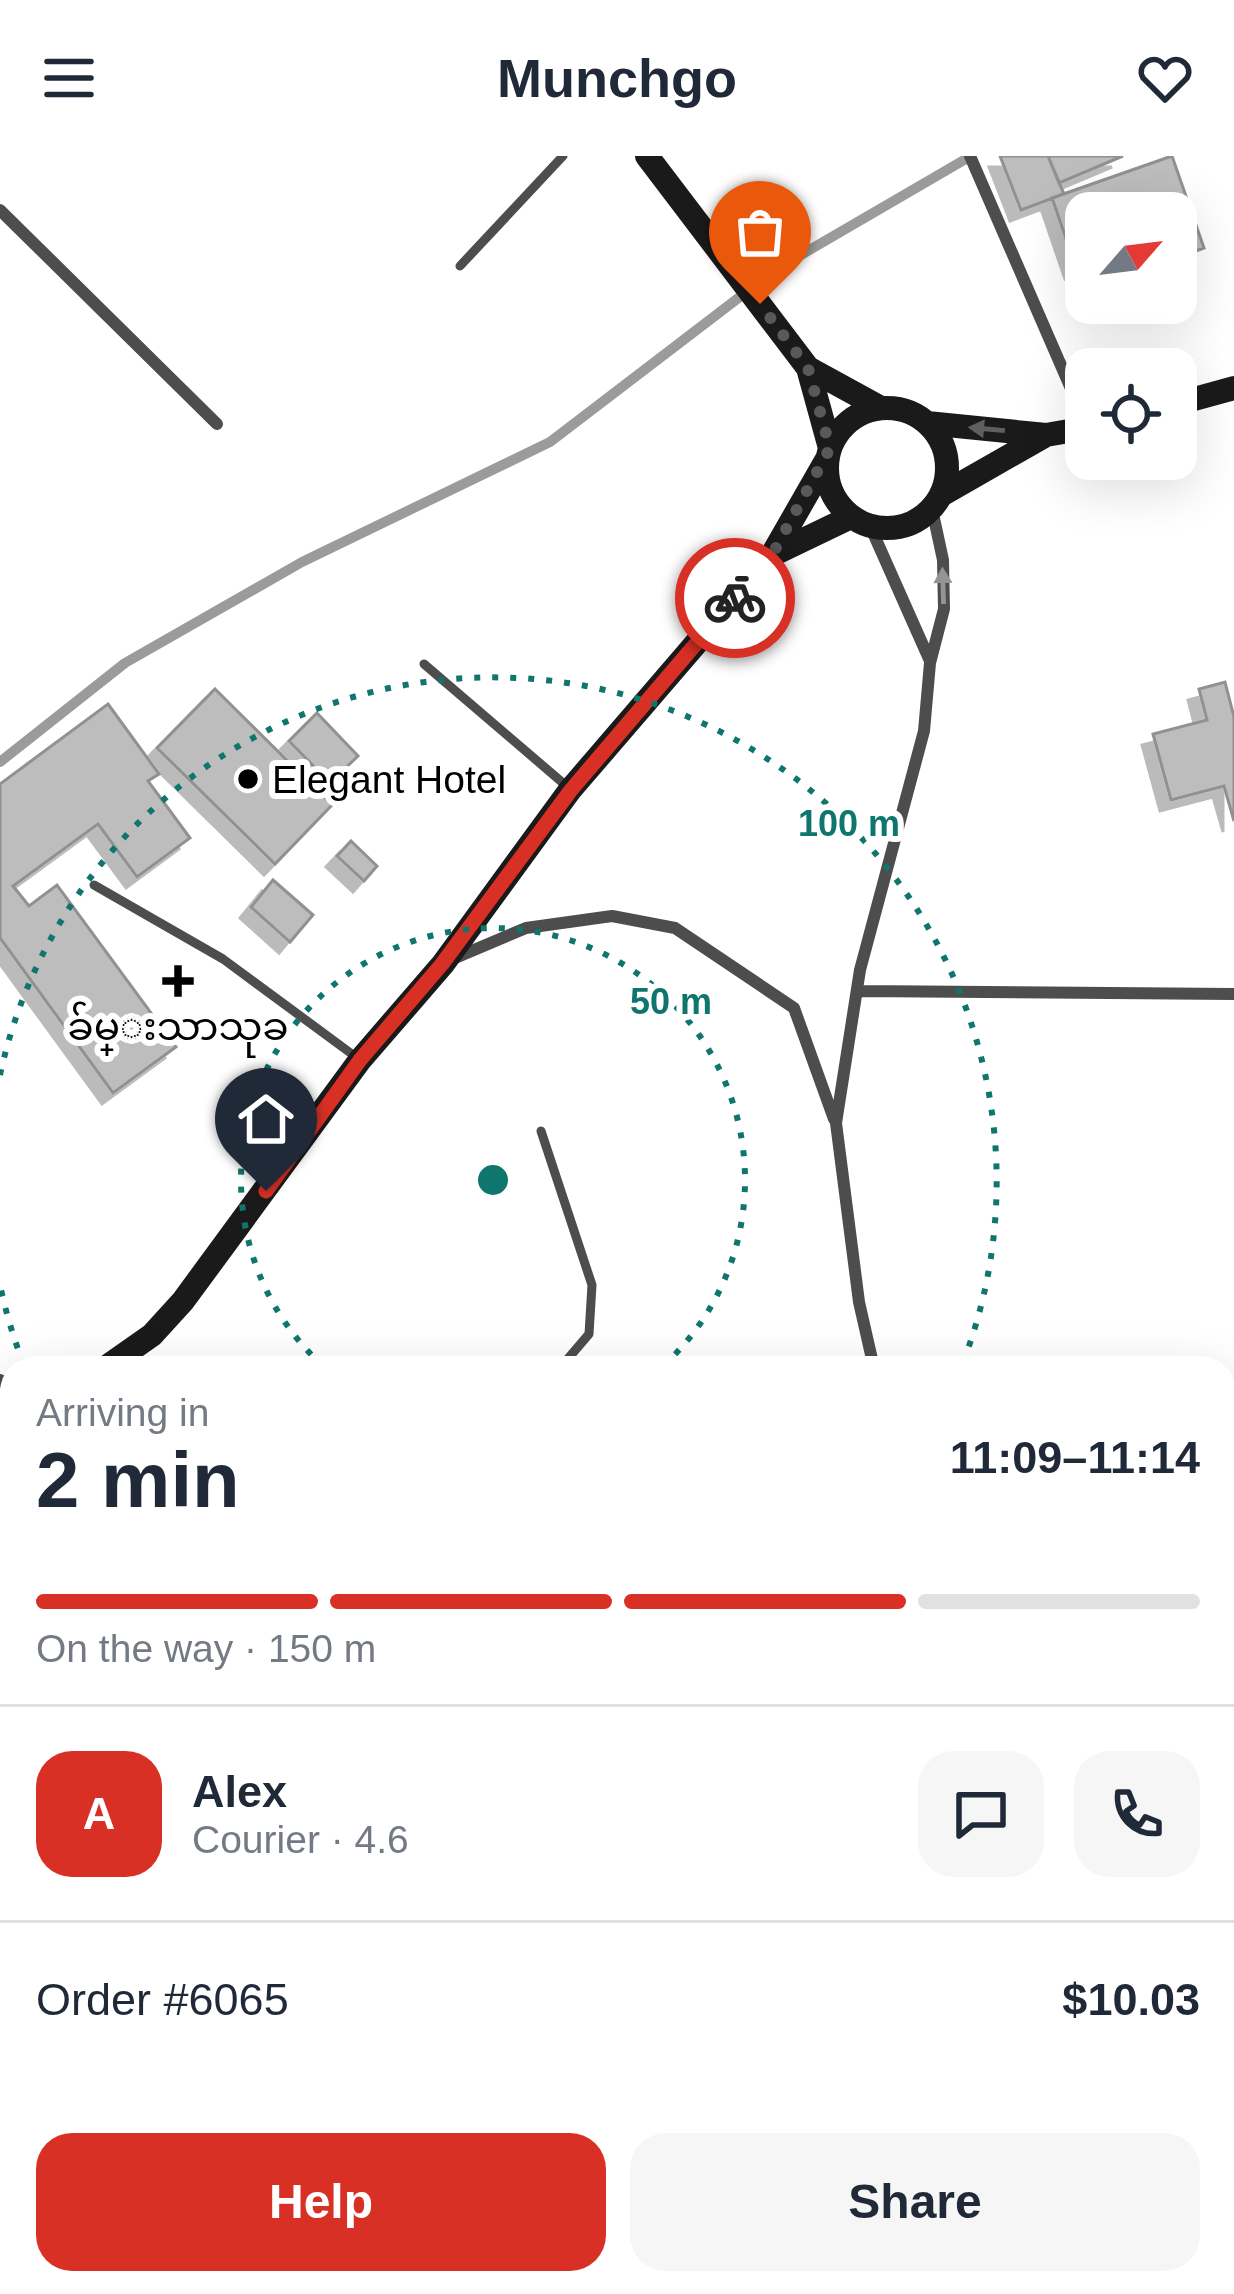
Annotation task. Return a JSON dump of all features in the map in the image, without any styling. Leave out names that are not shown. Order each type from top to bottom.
[{"type":"street","points":[[647,156],[808,368],[829,453],[828,481],[861,522],[930,662]]},
{"type":"street","points":[[970,156],[1065,376]]},
{"type":"street","points":[[0,210],[217,424]]},
{"type":"street","points":[[808,368],[880,408]]},
{"type":"street","points":[[1197,398],[1234,388]]},
{"type":"street","points":[[131,1356],[183,1301],[360,1060],[442,964],[571,790],[772,555],[850,420],[880,408],[897,408],[927,423],[1046,434],[1065,430]]},
{"type":"street","points":[[836,1123],[859,991],[924,731],[930,662],[944,609],[936,502],[946,457],[927,423]]},
{"type":"street","points":[[772,555],[861,522],[893,529],[1046,434]]},
{"type":"street","points":[[442,964],[526,928],[612,916],[676,928],[794,1008],[836,1123],[859,1302],[871,1356]]},
{"type":"street","points":[[859,991],[1234,994]]},
{"type":"lane","points":[[460,266],[563,156]]},
{"type":"lane","points":[[424,664],[571,790]]},
{"type":"lane","points":[[94,885],[223,959],[360,1060]]},
{"type":"lane","points":[[541,1131],[592,1285],[589,1334],[570,1356]]},
{"type":"building","points":[[1000,156],[1048,156],[1064,194],[1021,210]]},
{"type":"building","points":[[1048,156],[1123,156],[1059,183]]},
{"type":"building","points":[[1172,156],[1185,192],[1069,192]]},
{"type":"building","points":[[1065,193],[1065,236],[1052,198]]},
{"type":"building","points":[[1225,682],[1234,717],[1234,821],[1224,786],[1171,800],[1153,734],[1207,720],[1199,689]]},
{"type":"building","points":[[215,689],[332,805],[275,864],[157,748]]},
{"type":"building","points":[[108,704],[159,774],[148,781],[190,838],[137,877],[98,824],[13,886],[29,906],[57,885],[176,1047],[113,1093],[0,938],[0,784]]},
{"type":"building","points":[[317,713],[358,756],[330,783],[289,741]]},
{"type":"building","points":[[351,841],[377,866],[364,881],[337,856]]},
{"type":"building","points":[[273,880],[313,915],[290,942],[251,907]]},
{"type":"waterway","points":[[0,762],[125,663],[302,562],[550,442],[775,270],[971,156]]},
{"type":"way so far","points":[[735,598],[772,555],[830,448],[808,368],[760,304]]},
{"type":"place","name":"Elegant Hotel","points":[[248,779]]},
{"type":"place","name":"ခ်မ္းသာသုခ","points":[[178,981]]},
{"type":"route","points":[[266,1191],[360,1060],[442,964],[571,790],[735,598]]}]
